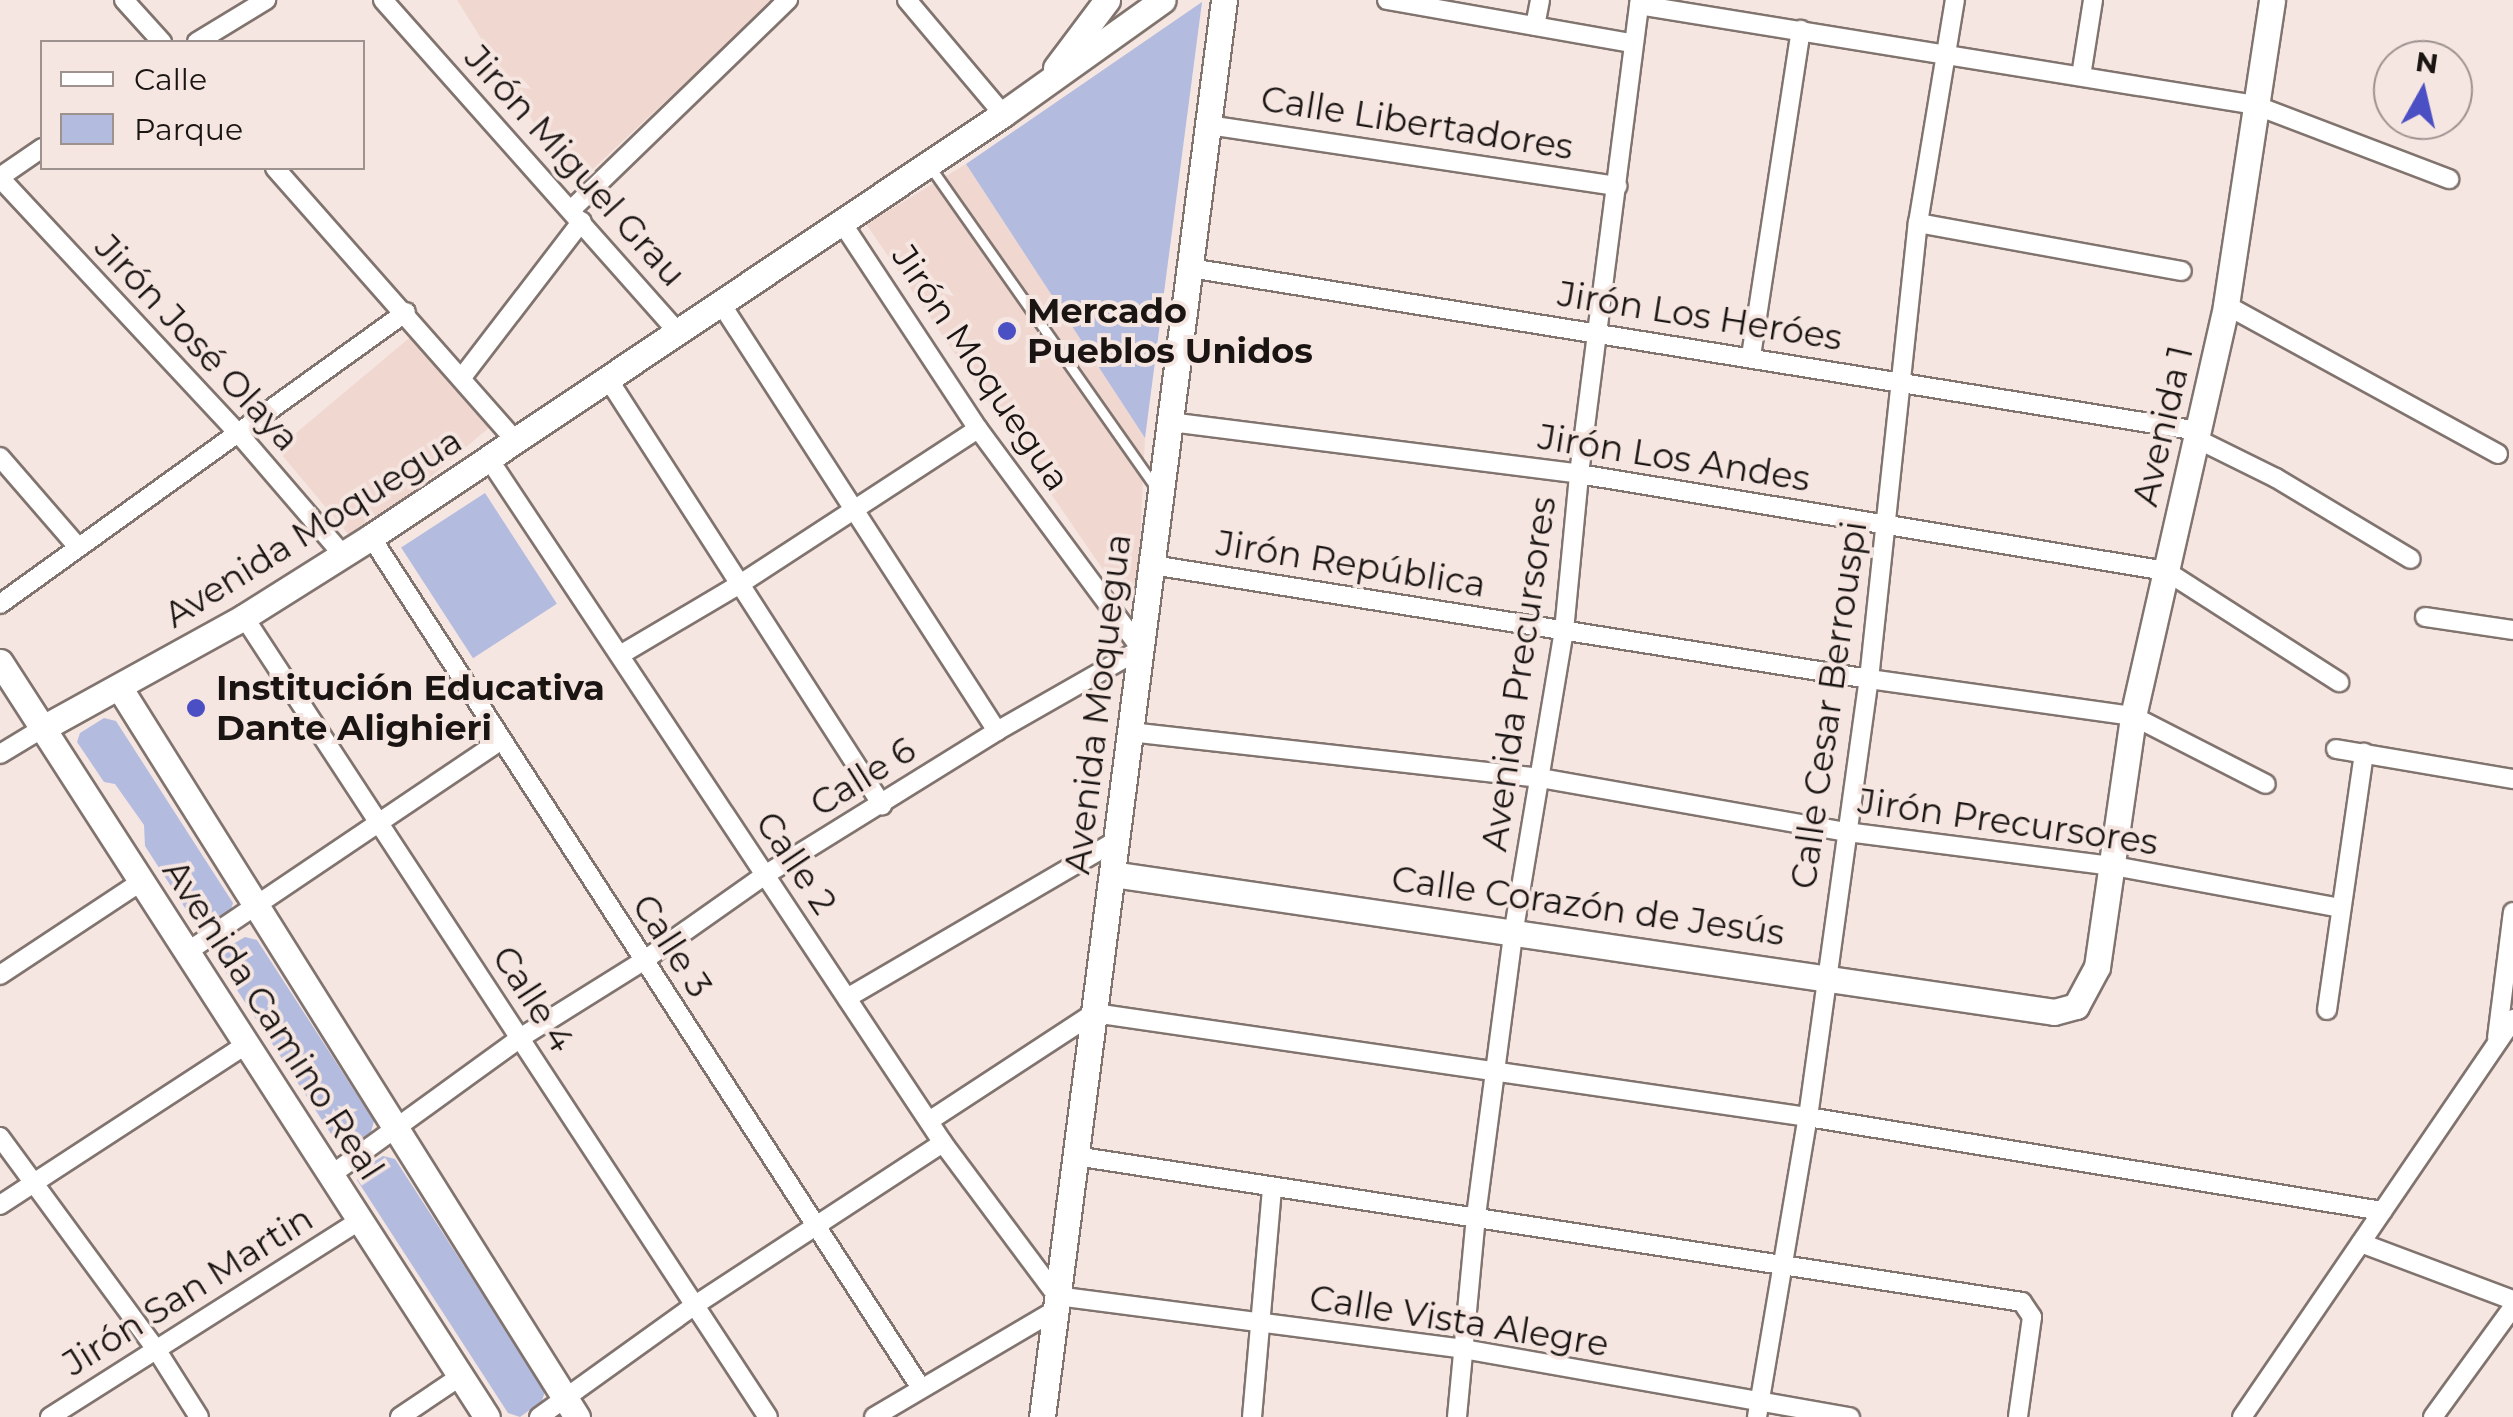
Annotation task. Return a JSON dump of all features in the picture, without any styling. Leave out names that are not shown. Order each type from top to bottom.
[{"type":"street","points":[[124,0],[160,40]]},
{"type":"street","points":[[200,40],[266,0]]},
{"type":"street","name":"Jirón Miguel Grau","points":[[383,0],[677,331]]},
{"type":"street","points":[[463,376],[577,215],[788,0]]},
{"type":"street","points":[[906,0],[1003,114]]},
{"type":"street","name":"Avenida Moquegua","points":[[1003,114],[1049,79],[1107,0]]},
{"type":"street","name":"Avenida Moquegua","points":[[0,754],[244,618],[371,537],[927,161],[1003,114],[1163,0]]},
{"type":"street","name":"Avenida Moquegua","points":[[1042,1417],[1224,0]]},
{"type":"street","points":[[1387,0],[1632,43]]},
{"type":"street","points":[[1536,26],[1540,0]]},
{"type":"street","name":"Calle Cesar Berrouspi","points":[[1758,1410],[1808,1117],[1824,976],[1869,679],[1918,222],[1954,0]]},
{"type":"street","points":[[2081,76],[2093,0]]},
{"type":"street","name":"Avenida 1","points":[[2054,1012],[2076,1006],[2097,966],[2133,716],[2226,305],[2272,0]]},
{"type":"street","points":[[1640,2],[2254,104],[2449,179]]},
{"type":"street","name":"Avenida Precursores","points":[[1456,1417],[1476,1216],[1514,930],[1564,631],[1579,474],[1640,2]]},
{"type":"street","points":[[1751,356],[1801,30]]},
{"type":"street","name":"Calle Libertadores","points":[[1208,125],[1617,186]]},
{"type":"street","points":[[0,178],[40,149]]},
{"type":"street","points":[[277,170],[463,376],[514,439]]},
{"type":"street","name":"Jirón José Olaya","points":[[0,178],[239,434],[343,555]]},
{"type":"street","name":"Jirón Moquegua","points":[[840,220],[978,428],[1141,649]]},
{"type":"street","points":[[1918,222],[2182,272]]},
{"type":"street","name":"Jirón Los Heróes","points":[[1190,268],[1904,380],[2198,435],[2411,559]]},
{"type":"street","points":[[720,302],[997,731]]},
{"type":"street","points":[[2226,305],[2498,454]]},
{"type":"street","points":[[0,604],[406,312]]},
{"type":"street","points":[[608,378],[882,805]]},
{"type":"street","name":"Jirón Los Andes","points":[[1170,422],[1579,474],[2166,571]]},
{"type":"street","points":[[620,656],[740,584],[978,428]]},
{"type":"street","points":[[0,457],[78,548]]},
{"type":"street","name":"Calle 2","points":[[489,459],[943,1143],[1056,1303]]},
{"type":"street","name":"Calle 3","points":[[371,537],[922,1388]]},
{"type":"street","name":"Jirón República","points":[[1152,565],[1869,679],[2133,716],[2266,784]]},
{"type":"street","points":[[2166,571],[2339,682]]},
{"type":"street","points":[[2425,617],[2513,630]]},
{"type":"street","name":"Calle 4","points":[[244,618],[768,1417]]},
{"type":"street","name":"Calle 6","points":[[331,1175],[520,1038],[643,961],[766,875],[997,731],[1141,649]]},
{"type":"street","name":"Avenida Camino Real","points":[[0,662],[487,1417]]},
{"type":"street","points":[[119,687],[571,1408]]},
{"type":"street","name":"Jirón Precursores","points":[[1130,732],[1540,778],[1847,832],[2114,866],[2341,908]]},
{"type":"street","points":[[187,952],[500,741]]},
{"type":"street","points":[[2336,749],[2513,779]]},
{"type":"street","points":[[2327,1010],[2364,753]]},
{"type":"street","points":[[847,998],[1116,840]]},
{"type":"street","name":"Calle Corazón de Jesús","points":[[1112,874],[2054,1012]]},
{"type":"street","points":[[0,975],[142,881]]},
{"type":"street","points":[[2496,1044],[2513,912]]},
{"type":"street","points":[[930,1121],[1094,1013],[1808,1117],[2382,1211]]},
{"type":"street","points":[[2242,1417],[2513,1019]]},
{"type":"street","points":[[0,1205],[247,1044]]},
{"type":"street","points":[[0,1137],[156,1349],[199,1417]]},
{"type":"street","points":[[539,1417],[571,1408],[694,1305],[817,1229],[943,1143]]},
{"type":"street","points":[[1075,1156],[2022,1302],[2032,1317],[2018,1417]]},
{"type":"street","points":[[1252,1417],[1272,1186]]},
{"type":"street","name":"Jirón San Martin","points":[[50,1417],[360,1220]]},
{"type":"street","points":[[2361,1243],[2513,1303],[2434,1417]]},
{"type":"street","points":[[874,1417],[1056,1303]]},
{"type":"street","name":"Calle Vista Alegre","points":[[1056,1303],[1462,1349],[1758,1410],[1850,1417]]},
{"type":"street","points":[[400,1417],[460,1376]]},
{"type":"lane","points":[[927,161],[1161,495]]},
{"type":"shaded area","points":[[457,0],[774,0],[579,182],[557,160]]},
{"type":"shaded area","name":"Mercado Pueblos Unidos","points":[[966,164],[1145,438],[1138,586],[1121,596],[866,224]]},
{"type":"shaded area","points":[[414,334],[491,426],[354,541],[277,449]]},
{"type":"green space","points":[[1202,2],[1145,438],[966,164]]},
{"type":"green space","points":[[485,493],[557,604],[473,658],[401,547]]},
{"type":"green space","points":[[104,718],[116,721],[233,903],[230,913],[208,929],[196,925],[145,846],[144,825],[115,784],[104,782],[77,742],[80,733]]},
{"type":"green space","points":[[245,937],[257,940],[374,1121],[371,1132],[349,1147],[337,1143],[218,961],[221,951]]},
{"type":"green space","points":[[383,1156],[395,1159],[545,1391],[542,1401],[520,1417],[508,1413],[357,1180],[360,1170]]},
{"type":"place","name":"Mercado Pueblos Unidos","points":[[1007,331]]},
{"type":"place","name":"Institución Educativa Dante Alighieri","points":[[196,708]]}]
